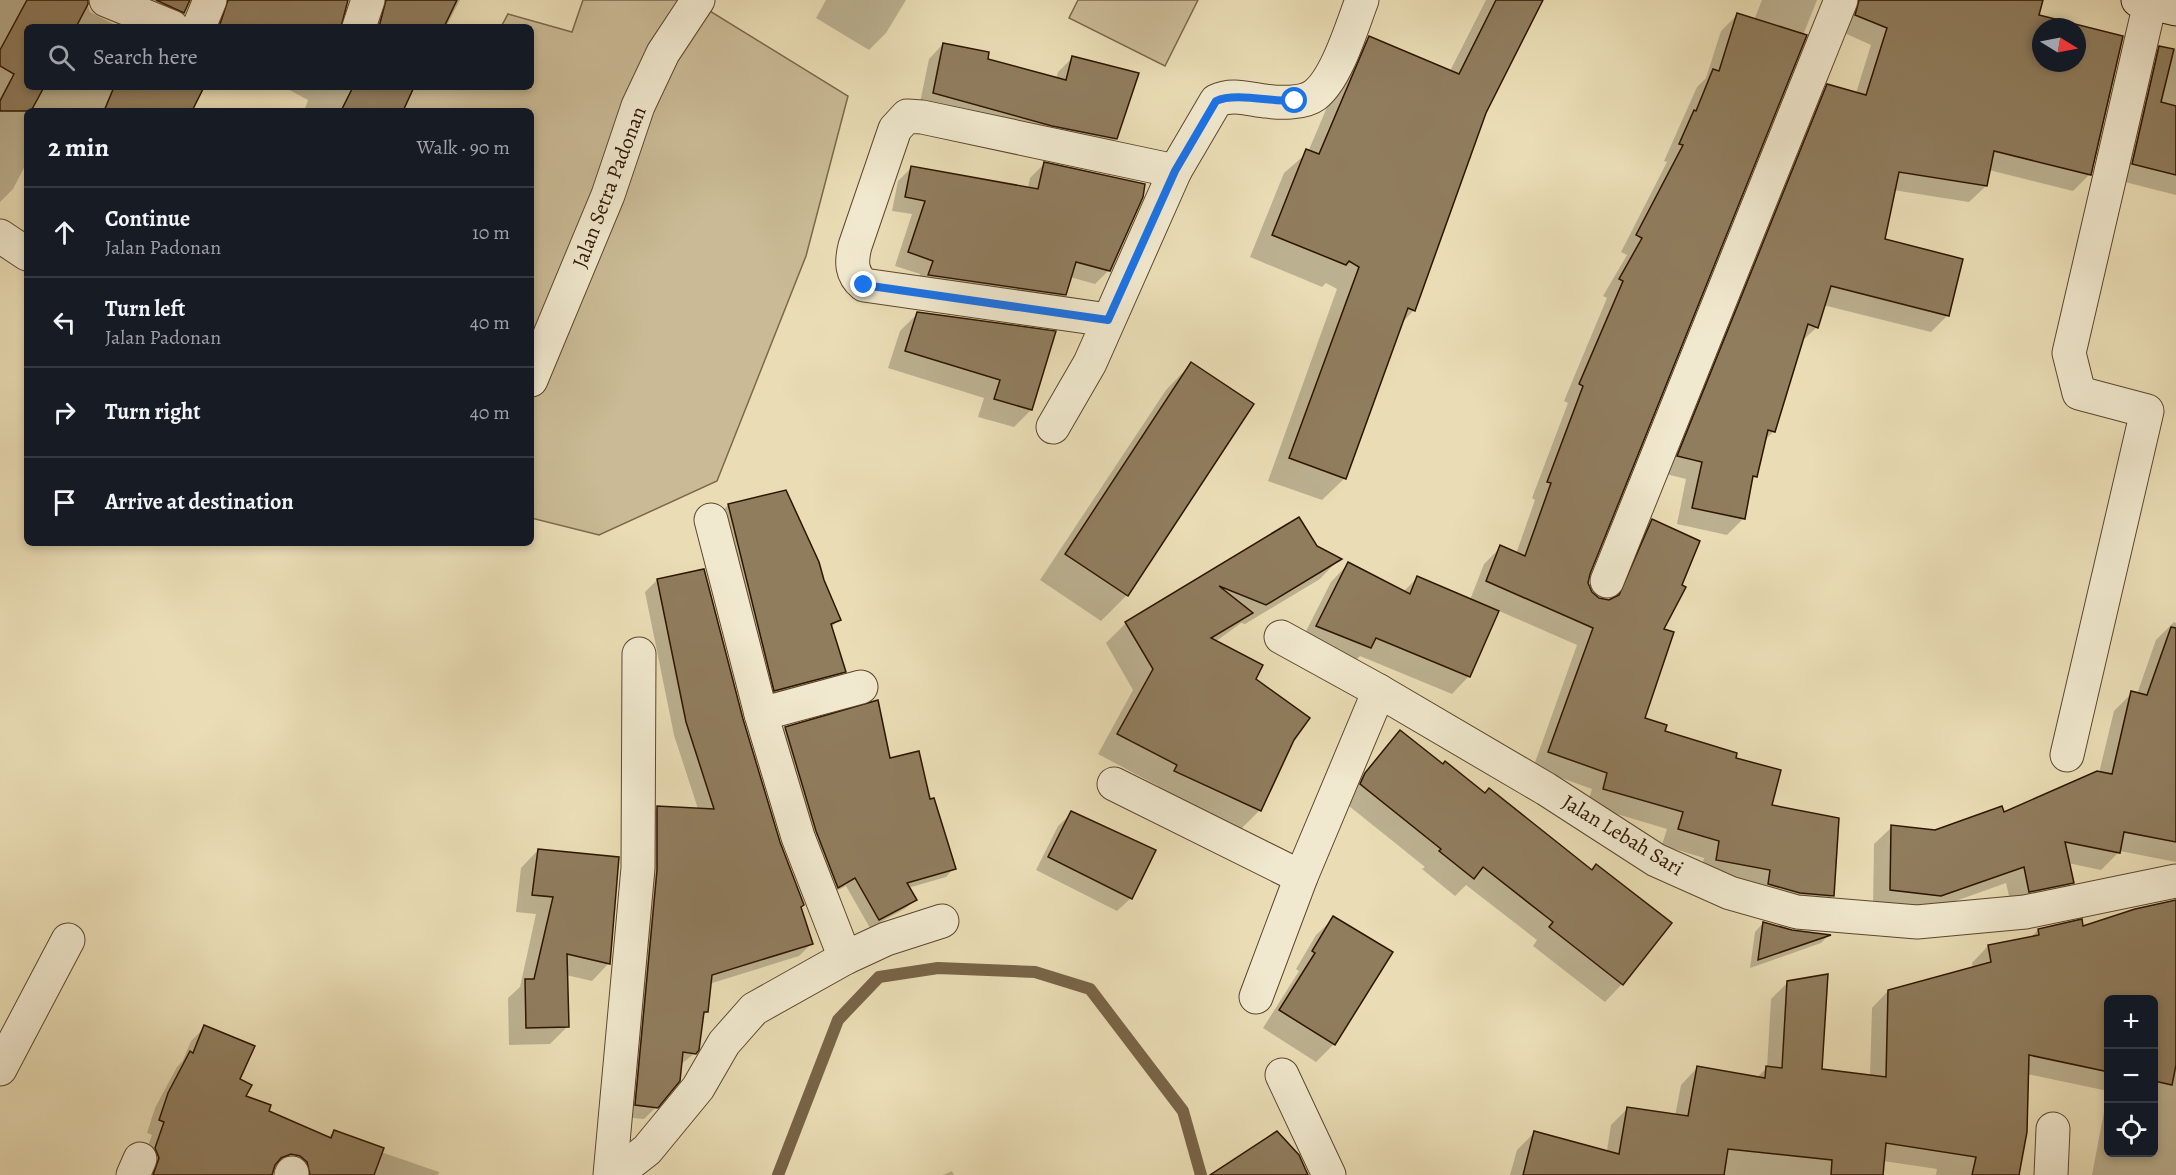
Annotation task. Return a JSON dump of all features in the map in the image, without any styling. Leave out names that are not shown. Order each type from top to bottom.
[{"type":"street","points":[[106,0],[165,24]]},
{"type":"street","points":[[200,24],[210,0]]},
{"type":"street","points":[[360,24],[368,0]]},
{"type":"street","name":"Jalan Setra Padonan","points":[[534,374],[608,195],[638,106],[663,53],[698,0]]},
{"type":"street","points":[[1053,427],[1090,363],[1175,171],[1216,101],[1227,96],[1271,102],[1295,101],[1315,95],[1333,71],[1362,0]]},
{"type":"street","points":[[1607,581],[1840,0]]},
{"type":"street","points":[[2067,755],[2147,411],[2079,393],[2069,353],[2154,4]]},
{"type":"street","points":[[1108,320],[864,285],[857,279],[852,264],[855,246],[895,129],[907,116],[922,117],[1175,171]]},
{"type":"street","points":[[0,236],[24,252]]},
{"type":"street","points":[[711,520],[761,714],[798,837],[845,958]]},
{"type":"street","name":"Jalan Lebah Sari","points":[[1281,637],[1379,691],[1546,789],[1656,860],[1730,893],[1797,912],[1928,921],[2025,912],[2176,881]]},
{"type":"street","points":[[610,1175],[638,868],[639,654]]},
{"type":"street","points":[[761,714],[861,687]]},
{"type":"street","points":[[1256,997],[1301,877],[1379,691]]},
{"type":"street","points":[[1114,784],[1301,877]]},
{"type":"street","points":[[615,1175],[647,1150],[698,1088],[724,1043],[754,1009],[845,958],[886,939],[942,921]]},
{"type":"street","points":[[0,1069],[68,940]]},
{"type":"street","points":[[1282,1075],[1329,1175]]},
{"type":"street","points":[[2051,1175],[2053,1129]]},
{"type":"shaded area","points":[[583,0],[692,0],[848,96],[806,256],[717,481],[599,535],[534,519],[534,108],[395,108],[406,90],[534,90],[534,24],[503,24],[508,14],[572,32]]},
{"type":"shaded area","points":[[1078,0],[1198,0],[1165,66],[1069,18]]},
{"type":"building","points":[[27,0],[88,0],[78,24],[24,24],[24,90],[42,90],[33,108],[24,108],[24,111],[0,111],[0,101],[14,74],[0,66],[0,50]]},
{"type":"building","points":[[156,0],[190,0],[184,13]]},
{"type":"building","points":[[228,0],[348,0],[342,24],[220,24]]},
{"type":"building","points":[[386,0],[457,0],[445,24],[380,24]]},
{"type":"building","points":[[1496,0],[1543,0],[1486,113],[1415,311],[1408,308],[1346,479],[1289,458],[1359,267],[1349,261],[1346,265],[1272,235],[1306,149],[1319,154],[1369,36],[1459,74]]},
{"type":"building","points":[[1859,0],[2043,0],[2039,15],[2051,18],[2032,18],[2032,72],[2086,72],[2086,27],[2123,36],[2091,175],[1994,151],[1987,186],[1899,172],[1885,239],[1963,259],[1949,316],[1831,286],[1818,328],[1808,324],[1775,432],[1768,430],[1757,477],[1753,476],[1745,519],[1692,508],[1702,462],[1677,456],[1827,84],[1866,95],[1887,28],[1855,15]]},
{"type":"building","points":[[1737,13],[1807,35],[1588,583],[1592,592],[1599,598],[1609,600],[1619,595],[1652,519],[1700,541],[1682,585],[1686,587],[1664,629],[1674,632],[1645,718],[1667,725],[1665,731],[1737,753],[1736,758],[1781,770],[1772,805],[1839,818],[1834,896],[1800,893],[1768,884],[1770,870],[1716,860],[1719,841],[1678,829],[1683,812],[1603,789],[1607,773],[1548,752],[1593,628],[1486,581],[1500,545],[1525,556],[1551,483],[1547,482],[1583,386],[1579,384],[1623,281],[1619,279],[1642,238],[1636,235],[1683,145],[1679,144],[1694,110],[1696,111],[1713,69],[1719,71]]},
{"type":"building","points":[[943,43],[989,52],[988,59],[1066,80],[1072,56],[1139,73],[1117,139],[1052,126],[933,93]]},
{"type":"building","points":[[2159,46],[2174,49],[2161,102],[2176,106],[2176,175],[2132,164]]},
{"type":"building","points":[[113,90],[202,90],[194,108],[105,108]]},
{"type":"building","points":[[352,90],[413,90],[404,108],[342,108]]},
{"type":"building","points":[[1044,162],[1145,184],[1143,197],[1110,271],[1076,262],[1066,295],[928,275],[933,261],[908,252],[925,201],[905,197],[911,166],[1038,189]]},
{"type":"building","points":[[917,312],[1056,331],[1032,410],[994,399],[1000,380],[905,351]]},
{"type":"building","points":[[1191,362],[1254,404],[1128,596],[1065,554]]},
{"type":"building","points":[[786,490],[819,562],[841,620],[831,624],[846,672],[774,691],[728,504]]},
{"type":"building","points":[[1299,517],[1317,546],[1342,559],[1266,605],[1219,586],[1253,613],[1211,638],[1263,665],[1256,679],[1310,718],[1294,740],[1261,811],[1174,771],[1177,765],[1117,734],[1153,669],[1125,622]]},
{"type":"building","points":[[1348,562],[1410,594],[1417,576],[1499,611],[1470,677],[1376,638],[1371,648],[1316,626]]},
{"type":"building","points":[[704,569],[743,719],[780,842],[804,905],[801,907],[813,944],[712,975],[708,1012],[704,1012],[699,1050],[696,1054],[683,1052],[680,1081],[658,1108],[635,1105],[657,870],[657,806],[714,809],[686,722],[657,579]]},
{"type":"building","points":[[2171,627],[2176,628],[2176,842],[2124,832],[2120,853],[2065,842],[2074,883],[2029,892],[2024,867],[1941,896],[1890,890],[1891,825],[1935,830],[2002,806],[2004,812],[2097,771],[2112,774],[2131,691],[2147,695]]},
{"type":"building","points":[[878,700],[890,758],[919,751],[930,799],[934,798],[956,869],[907,883],[917,900],[879,920],[855,878],[838,888],[816,831],[785,727]]},
{"type":"building","points":[[1400,730],[1443,764],[1445,761],[1485,793],[1489,788],[1592,870],[1596,864],[1672,923],[1623,985],[1549,927],[1553,922],[1483,867],[1474,879],[1439,851],[1441,849],[1360,784],[1365,773]]},
{"type":"building","points":[[1071,811],[1156,850],[1132,899],[1048,857]]},
{"type":"building","points":[[538,849],[619,857],[610,964],[567,954],[569,1027],[526,1028],[525,979],[534,979],[553,897],[532,895]]},
{"type":"building","points":[[2176,900],[2176,1065],[2172,1085],[2158,1082],[2158,995],[2104,995],[2104,1071],[2029,1055],[2027,1132],[2019,1175],[1972,1175],[1976,1157],[1886,1143],[1883,1175],[1831,1175],[1832,1160],[1728,1149],[1724,1175],[1523,1175],[1534,1131],[1619,1154],[1627,1107],[1688,1116],[1697,1066],[1765,1078],[1766,1066],[1782,1068],[1787,981],[1828,974],[1822,1069],[1886,1077],[1888,990],[1991,962],[1988,945],[2039,935],[2038,929],[2082,919],[2083,926],[2135,909]]},
{"type":"building","points":[[1333,916],[1393,952],[1335,1045],[1279,1010],[1315,953],[1312,951]]},
{"type":"building","points":[[1763,922],[1792,930],[1831,935],[1758,960]]},
{"type":"building","points":[[204,1025],[255,1046],[240,1079],[252,1085],[246,1096],[271,1105],[269,1111],[331,1138],[334,1130],[384,1148],[374,1175],[310,1175],[307,1162],[300,1156],[291,1154],[281,1158],[275,1165],[272,1175],[153,1175],[159,1158],[155,1148],[164,1122],[159,1120],[168,1093],[190,1051],[193,1053]]},
{"type":"building","points":[[1277,1131],[1299,1155],[1308,1175],[1210,1175]]},
{"type":"waterway","points":[[778,1175],[838,1020],[879,977],[938,968],[1035,972],[1090,989],[1183,1111],[1201,1175]]},
{"type":"route","points":[[864,285],[1108,320],[1175,171],[1216,101],[1227,96],[1271,102],[1295,101]]}]
